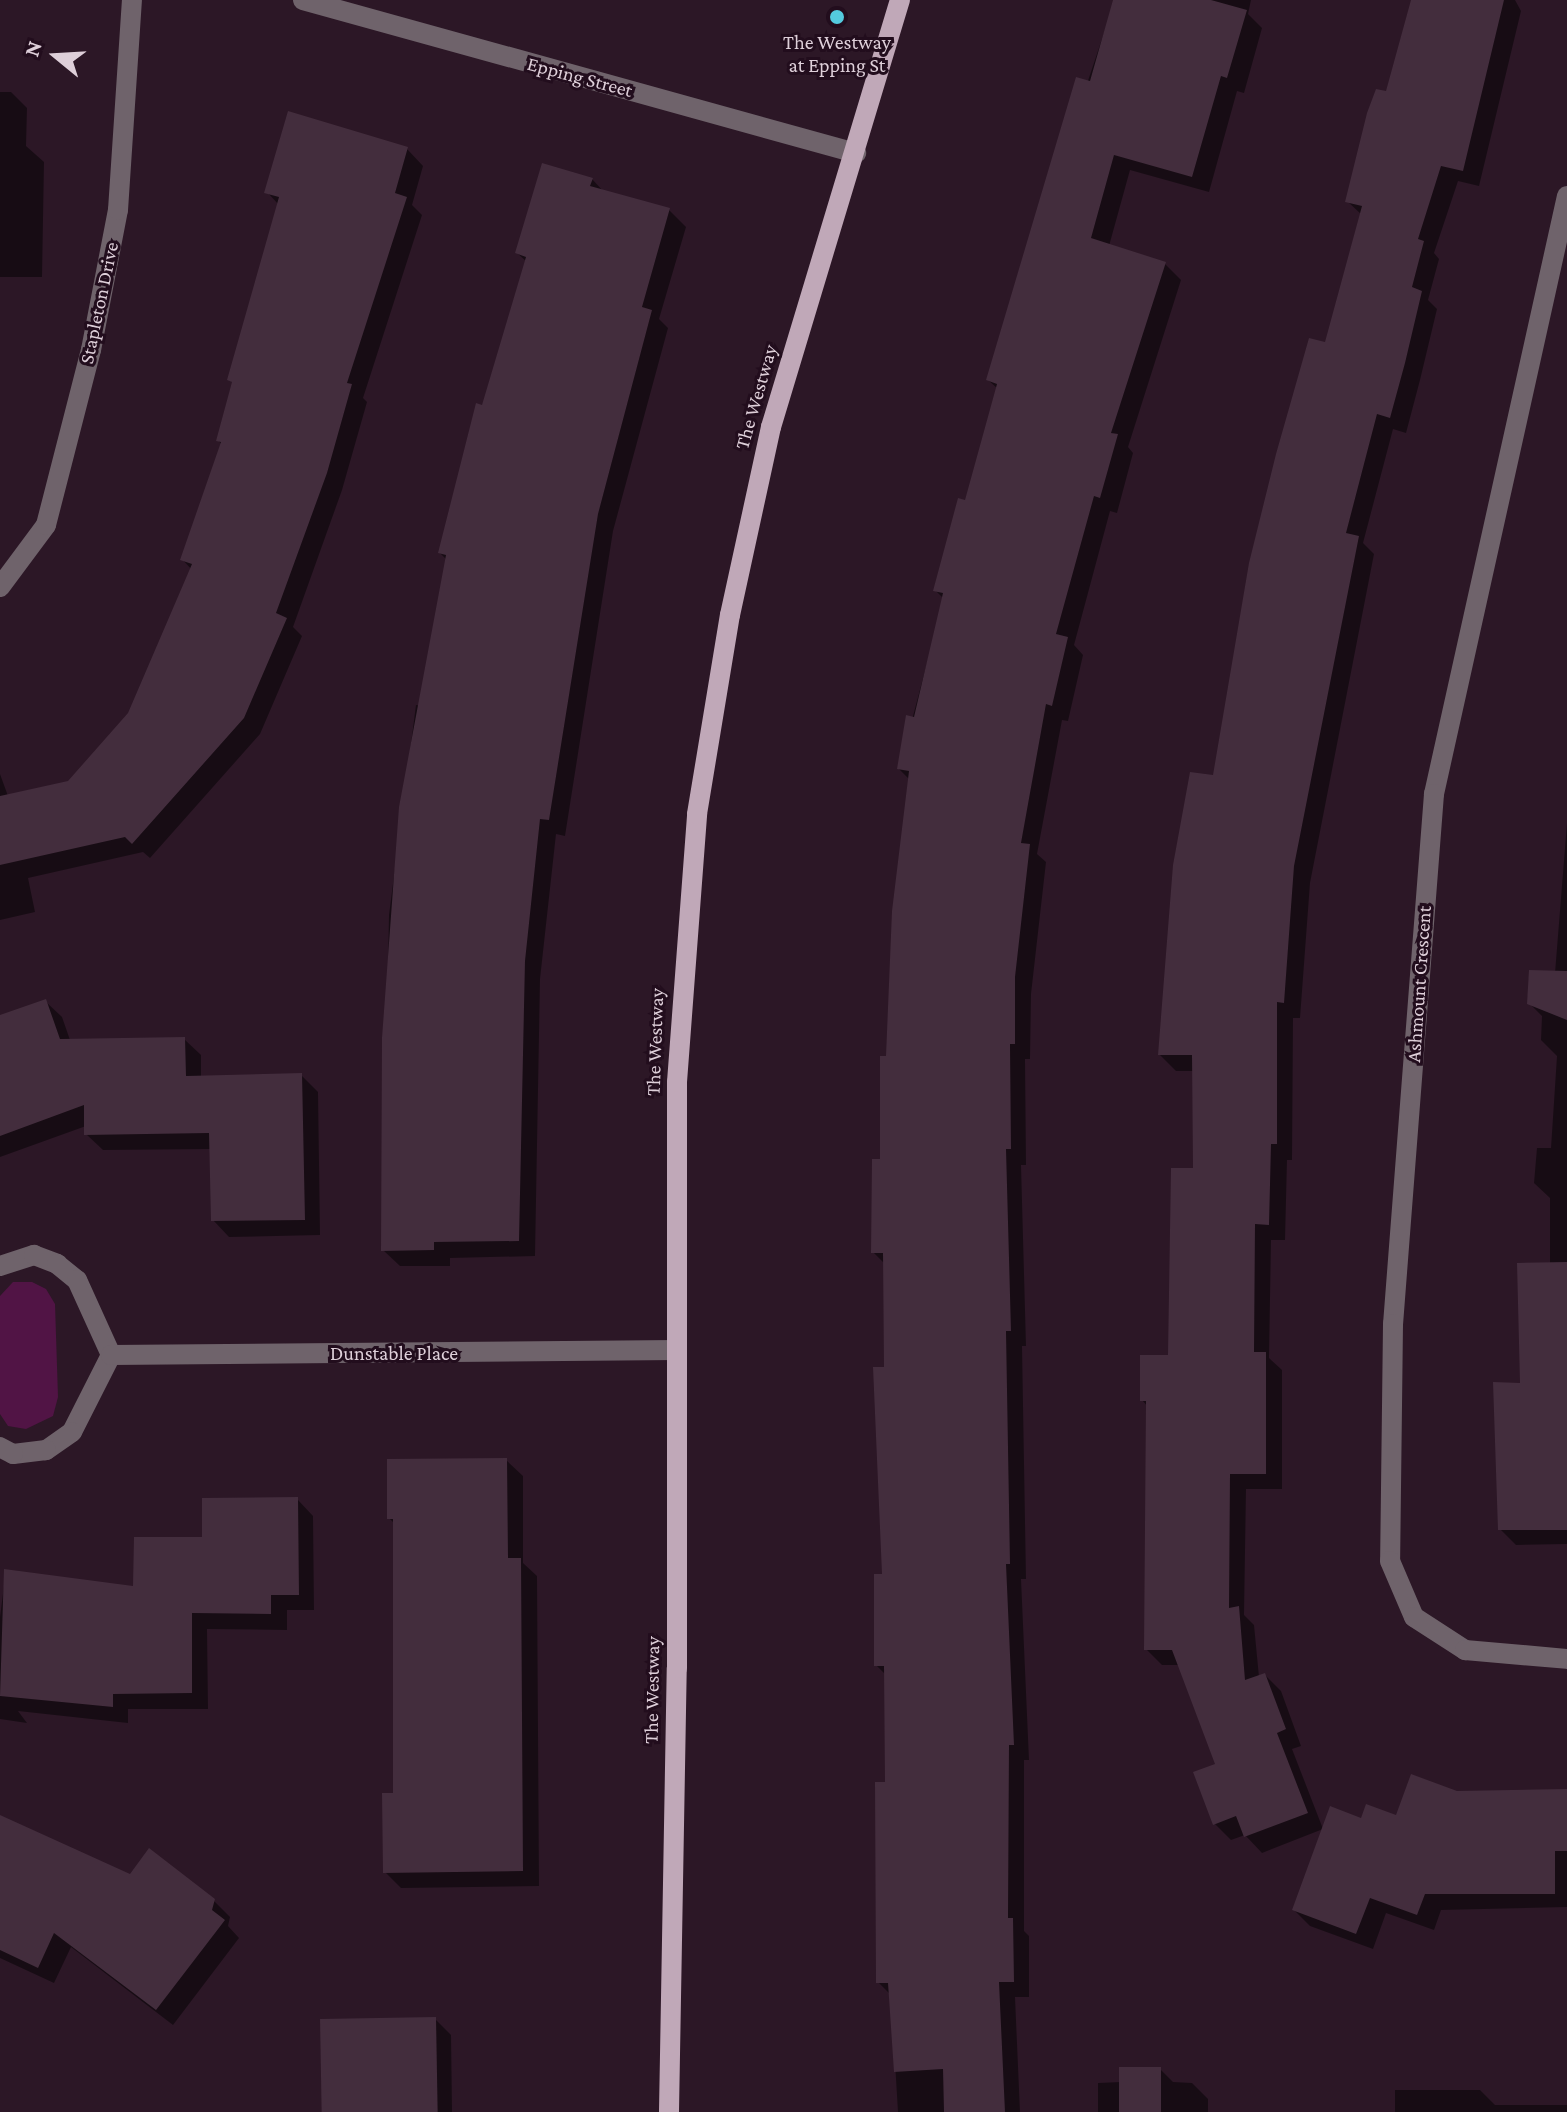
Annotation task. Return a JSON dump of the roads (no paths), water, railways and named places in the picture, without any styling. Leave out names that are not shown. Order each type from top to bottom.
[{"type":"main road","name":"The Westway","points":[[669,2112],[679,1013],[709,726],[771,427],[900,0]]},
{"type":"street","name":"Stapleton Drive","points":[[0,587],[46,525],[91,350],[118,210],[132,0]]},
{"type":"street","name":"Epping Street","points":[[303,0],[856,153]]},
{"type":"street","name":"Ashmount Crescent","points":[[1567,196],[1434,794],[1393,1324],[1390,1561],[1414,1617],[1465,1650],[1567,1659]]},
{"type":"street","points":[[0,1266],[34,1255],[57,1264],[77,1280],[111,1355],[72,1432],[46,1450],[13,1454],[0,1447]]},
{"type":"street","name":"Dunstable Place","points":[[111,1355],[677,1350]]},
{"type":"place","name":"The Westway at Epping St","points":[[837,17]]}]
